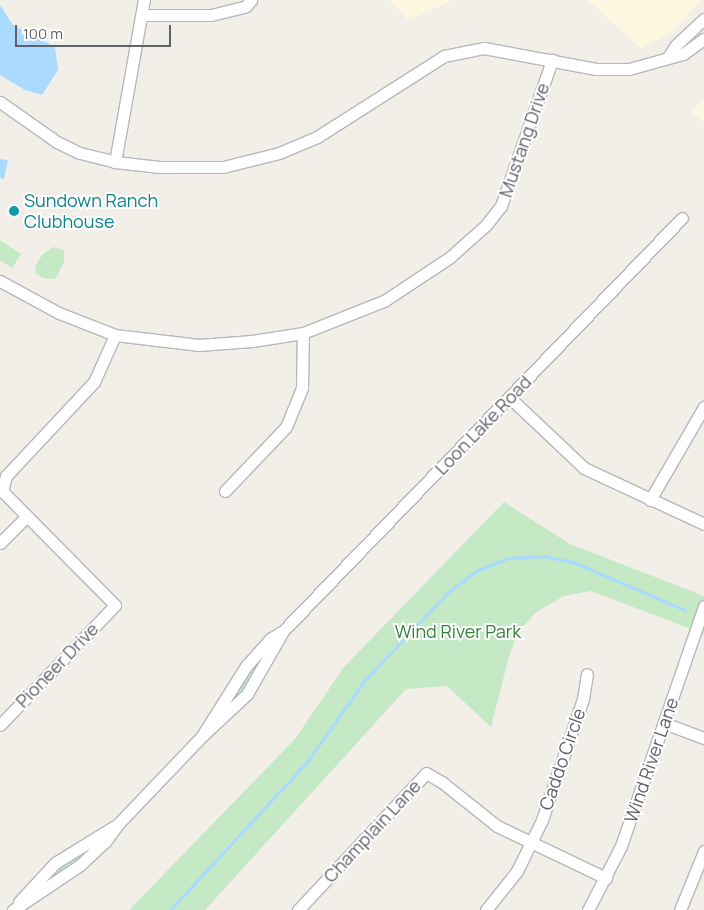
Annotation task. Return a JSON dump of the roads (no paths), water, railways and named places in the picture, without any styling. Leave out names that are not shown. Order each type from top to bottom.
[{"type":"street","points":[[115,162],[144,16],[144,0]]},
{"type":"street","points":[[144,16],[211,15],[246,6],[251,0]]},
{"type":"street","points":[[668,57],[676,45],[704,19]]},
{"type":"street","points":[[0,102],[57,142],[80,153],[115,162],[160,167],[223,167],[279,152],[317,137],[444,56],[484,48],[613,71],[646,66],[668,57],[683,54],[704,39]]},
{"type":"street","name":"Mustang Drive","points":[[0,282],[59,313],[114,335],[199,345],[252,341],[303,333],[384,301],[449,258],[486,225],[501,206],[552,60]]},
{"type":"street","name":"Loon Lake Road","points":[[15,909],[80,865],[105,842],[118,824],[202,736],[247,694],[283,631],[682,218]]},
{"type":"street","points":[[224,491],[286,427],[302,388],[303,333]]},
{"type":"street","points":[[0,543],[27,516],[2,491],[6,476],[94,382],[114,335]]},
{"type":"street","points":[[509,397],[584,468],[704,524]]},
{"type":"street","points":[[650,500],[704,407]]},
{"type":"street","name":"Pioneer Drive","points":[[0,725],[115,605],[27,516]]},
{"type":"street","name":"Wind River Lane","points":[[588,910],[606,878],[638,802],[704,606]]},
{"type":"street","name":"Caddo Circle","points":[[486,910],[517,871],[532,843],[583,699],[587,674]]},
{"type":"street","points":[[664,723],[704,738]]},
{"type":"street","name":"Champlain Lane","points":[[298,910],[426,773],[497,826],[606,878]]},
{"type":"street","points":[[680,910],[704,851]]},
{"type":"water","points":[[0,5],[13,25],[55,47],[58,70],[42,95],[25,90],[0,75]]},
{"type":"water","points":[[0,159],[8,160],[4,179],[0,178]]},
{"type":"waterway","points":[[170,910],[306,763],[365,680],[447,593],[476,571],[509,558],[544,556],[573,562],[685,610]]},
{"type":"place","name":"Sundown Ranch Clubhouse","points":[[14,211]]},
{"type":"park label","name":"Wind River Park","points":[[458,631]]}]
